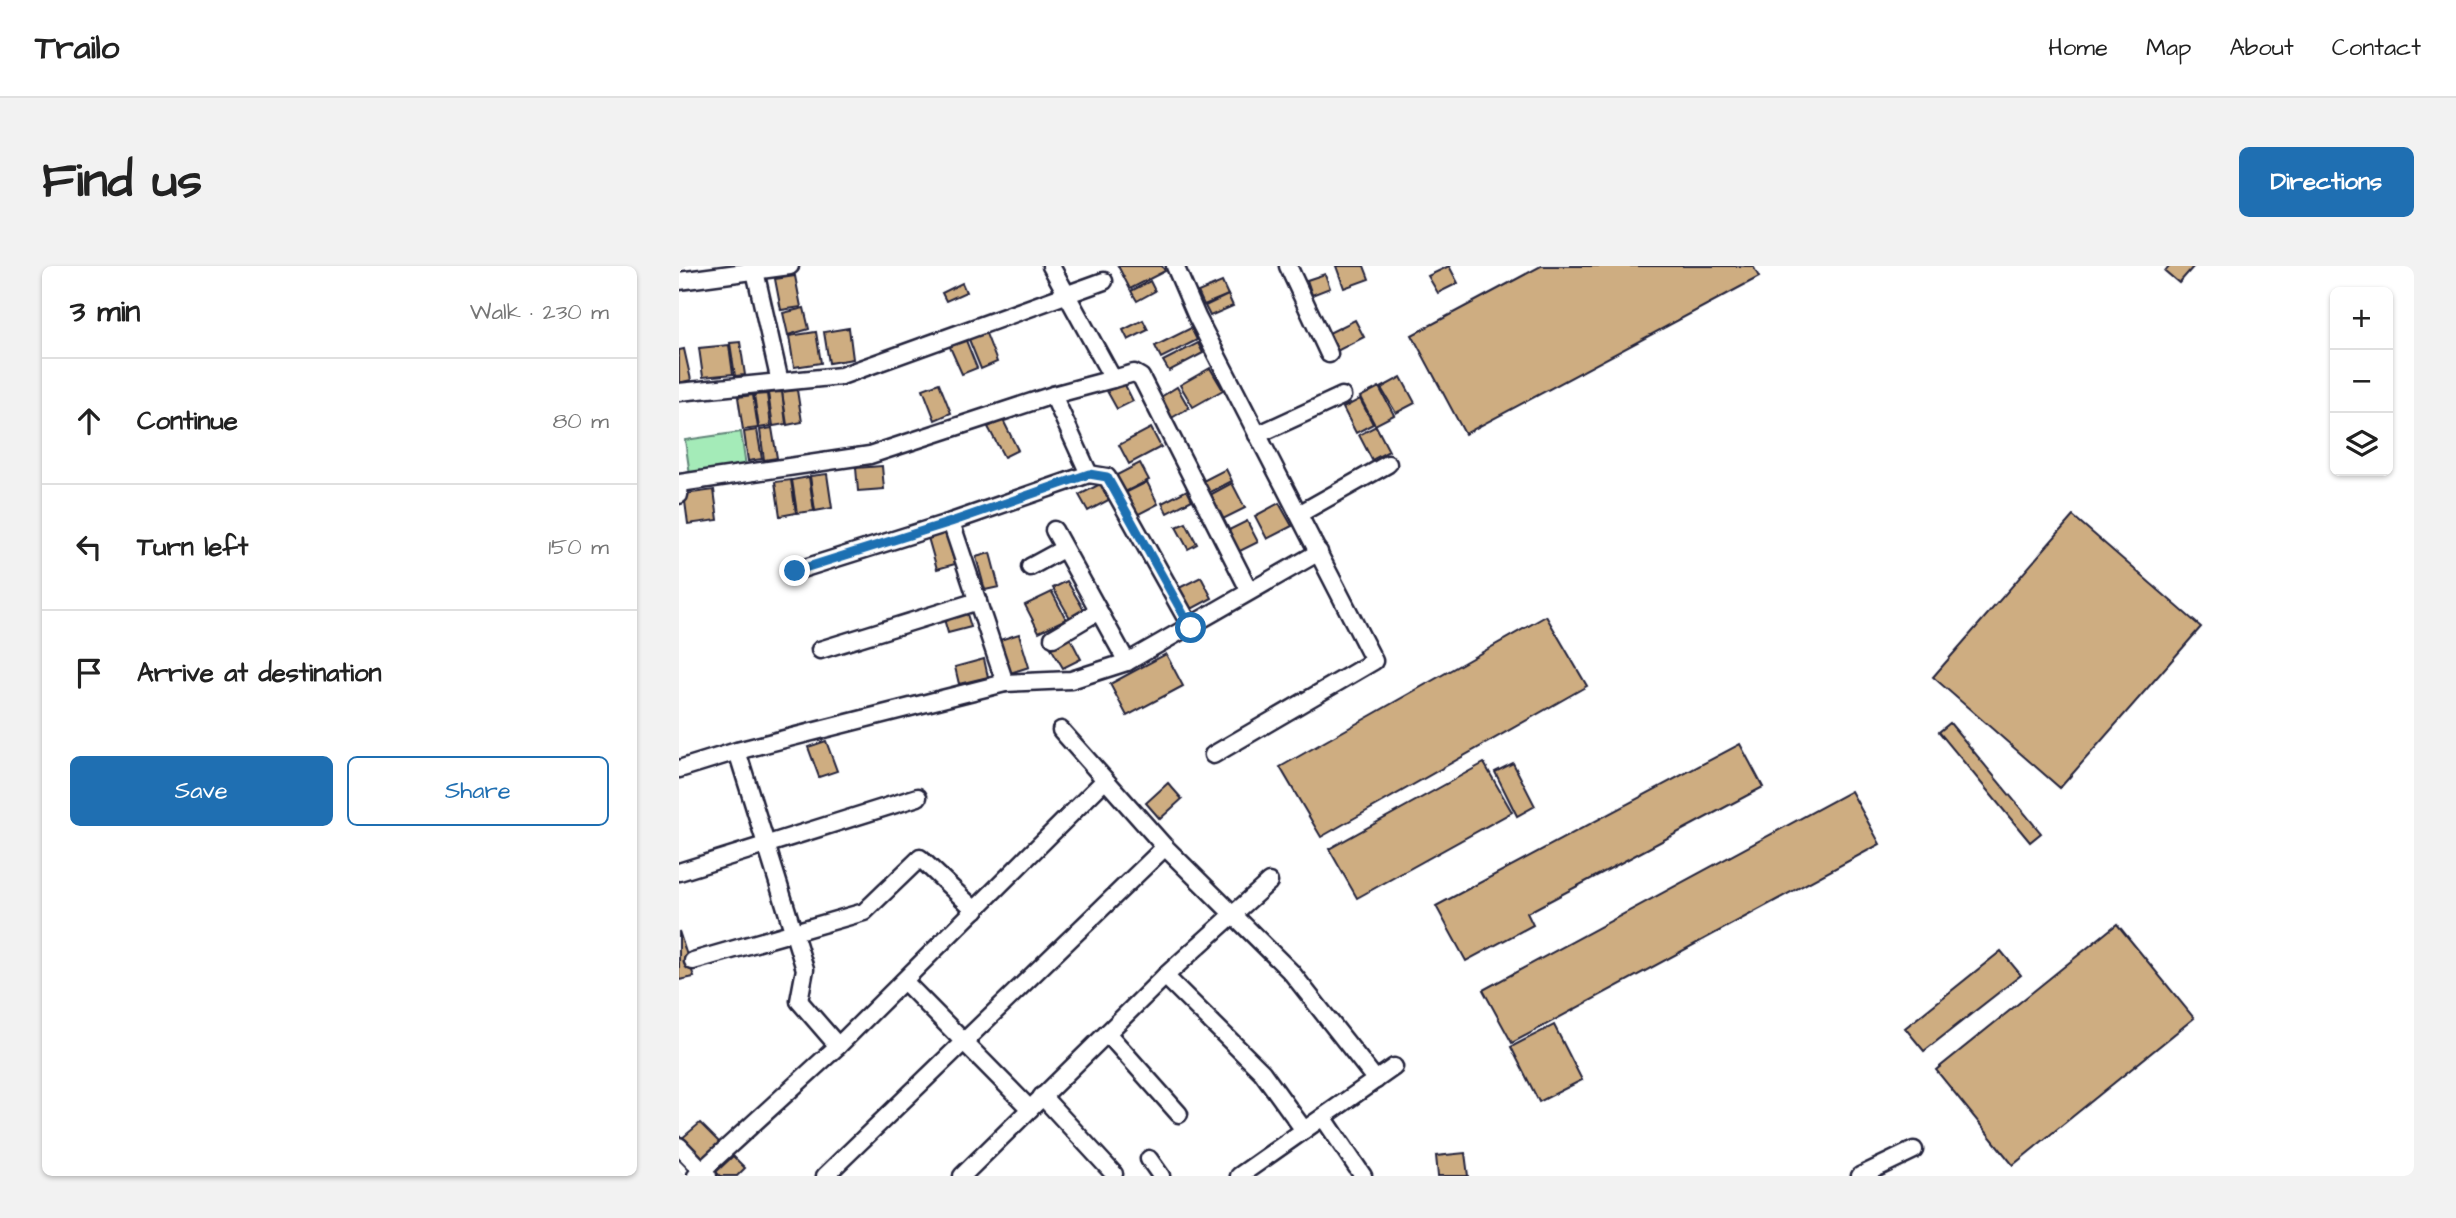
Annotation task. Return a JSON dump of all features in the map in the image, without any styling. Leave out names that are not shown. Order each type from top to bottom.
[{"type":"street","points":[[679,281],[790,266]]},
{"type":"street","points":[[1051,266],[1113,379]]},
{"type":"street","points":[[1175,266],[1197,317],[1374,661],[1213,755]]},
{"type":"street","points":[[1288,266],[1329,354]]},
{"type":"street","points":[[755,271],[780,382]]},
{"type":"street","points":[[679,392],[841,376],[1104,281]]},
{"type":"street","points":[[679,485],[870,455],[1053,395],[1134,373],[1141,377],[1249,590]]},
{"type":"street","points":[[1053,395],[1089,474]]},
{"type":"street","points":[[1257,435],[1342,396]]},
{"type":"street","points":[[1299,514],[1388,464]]},
{"type":"street","points":[[795,571],[951,522],[1089,474],[1107,477],[1191,628]]},
{"type":"street","points":[[951,522],[1005,683]]},
{"type":"street","points":[[1054,530],[1126,662]]},
{"type":"street","points":[[1030,567],[1063,549]]},
{"type":"street","points":[[679,769],[737,751],[1005,683],[1071,680],[1126,662],[1191,628],[1249,590],[1319,552]]},
{"type":"street","points":[[820,650],[978,601]]},
{"type":"street","points":[[1053,638],[1097,612]]},
{"type":"street","points":[[1061,730],[1165,847],[1291,972],[1376,1080]]},
{"type":"street","points":[[737,751],[805,970],[799,1001],[838,1046]]},
{"type":"street","points":[[679,1146],[702,1174],[838,1046],[1105,780]]},
{"type":"street","points":[[679,872],[918,797]]},
{"type":"street","points":[[825,1176],[1165,847]]},
{"type":"street","points":[[693,961],[793,930],[864,912],[921,858],[975,911]]},
{"type":"street","points":[[962,1176],[1165,976],[1269,882]]},
{"type":"street","points":[[1165,976],[1262,1072],[1304,1130]]},
{"type":"street","points":[[904,981],[961,1042],[1030,1109]]},
{"type":"street","points":[[1107,1033],[1179,1114]]},
{"type":"street","points":[[1239,1176],[1262,1169],[1304,1130],[1394,1067]]},
{"type":"street","points":[[1042,1096],[1114,1174]]},
{"type":"street","points":[[1323,1117],[1363,1176]]},
{"type":"street","points":[[1860,1176],[1914,1150]]},
{"type":"street","points":[[1149,1159],[1161,1176]]},
{"type":"green space","points":[[741,432],[746,467],[690,475],[685,440]]},
{"type":"building","points":[[1118,266],[1162,266],[1165,271],[1130,289]]},
{"type":"building","points":[[1336,266],[1364,266],[1369,279],[1344,288]]},
{"type":"building","points":[[1449,266],[1458,283],[1438,293],[1428,276]]},
{"type":"building","points":[[1541,266],[1753,266],[1759,277],[1465,434],[1412,335]]},
{"type":"building","points":[[2169,266],[2194,266],[2179,283],[2165,271]]},
{"type":"building","points":[[1325,274],[1330,288],[1312,295],[1307,280]]},
{"type":"building","points":[[795,276],[801,307],[781,310],[775,279]]},
{"type":"building","points":[[1150,281],[1155,291],[1137,301],[1131,291]]},
{"type":"building","points":[[1222,282],[1228,295],[1204,305],[1198,292]]},
{"type":"building","points":[[962,283],[966,292],[946,301],[942,293]]},
{"type":"building","points":[[1228,295],[1233,306],[1210,316],[1205,306]]},
{"type":"building","points":[[804,308],[809,329],[788,335],[783,313]]},
{"type":"building","points":[[1143,320],[1148,330],[1128,340],[1123,330]]},
{"type":"building","points":[[1355,320],[1364,337],[1337,351],[1327,334]]},
{"type":"building","points":[[849,328],[853,359],[829,363],[824,332]]},
{"type":"building","points":[[1191,328],[1197,340],[1161,358],[1155,346]]},
{"type":"building","points":[[985,331],[997,362],[981,369],[968,337]]},
{"type":"building","points":[[816,332],[821,363],[794,367],[789,336]]},
{"type":"building","points":[[965,338],[977,368],[962,374],[949,345]]},
{"type":"building","points":[[740,342],[745,375],[735,376],[730,343]]},
{"type":"building","points":[[1198,343],[1203,353],[1169,371],[1163,361]]},
{"type":"building","points":[[729,345],[733,374],[703,377],[699,348]]},
{"type":"building","points":[[684,349],[691,380],[679,383],[679,350]]},
{"type":"building","points":[[1210,368],[1223,390],[1193,407],[1180,385]]},
{"type":"building","points":[[1401,377],[1415,403],[1396,413],[1381,388]]},
{"type":"building","points":[[939,383],[951,413],[935,420],[923,389]]},
{"type":"building","points":[[1124,383],[1133,401],[1117,409],[1107,391]]},
{"type":"building","points":[[1177,387],[1189,408],[1168,420],[1156,400]]},
{"type":"building","points":[[1379,387],[1394,415],[1375,425],[1360,397]]},
{"type":"building","points":[[797,390],[802,422],[787,425],[782,392]]},
{"type":"building","points":[[782,392],[786,424],[773,426],[768,393]]},
{"type":"building","points":[[767,394],[771,426],[759,428],[754,395]]},
{"type":"building","points":[[753,395],[758,428],[743,430],[738,397]]},
{"type":"building","points":[[1360,399],[1373,424],[1356,433],[1343,408]]},
{"type":"building","points":[[1003,420],[1018,450],[1004,457],[988,427]]},
{"type":"building","points":[[1376,426],[1389,451],[1372,460],[1359,435]]},
{"type":"building","points":[[772,428],[777,458],[764,460],[760,430]]},
{"type":"building","points":[[1151,428],[1161,447],[1129,464],[1119,445]]},
{"type":"building","points":[[757,430],[762,459],[748,461],[744,432]]},
{"type":"building","points":[[1140,463],[1149,480],[1123,493],[1115,476]]},
{"type":"building","points":[[882,466],[884,489],[858,491],[856,468]]},
{"type":"building","points":[[1226,469],[1232,481],[1207,494],[1201,482]]},
{"type":"building","points":[[827,474],[832,508],[815,511],[810,476]]},
{"type":"building","points":[[809,477],[814,511],[797,513],[792,480]]},
{"type":"building","points":[[791,480],[796,513],[780,516],[775,482]]},
{"type":"building","points":[[1106,481],[1114,497],[1088,511],[1079,495]]},
{"type":"building","points":[[1147,482],[1158,504],[1135,516],[1123,494]]},
{"type":"building","points":[[1232,483],[1245,508],[1221,520],[1208,496]]},
{"type":"building","points":[[714,490],[718,520],[688,524],[684,494]]},
{"type":"building","points":[[1187,490],[1192,500],[1167,513],[1162,503]]},
{"type":"building","points":[[1279,503],[1292,526],[1267,539],[1255,516]]},
{"type":"building","points":[[2073,516],[2201,627],[2060,788],[1933,677]]},
{"type":"building","points":[[1247,521],[1258,542],[1238,552],[1227,531]]},
{"type":"building","points":[[1186,523],[1197,544],[1188,549],[1176,527]]},
{"type":"building","points":[[945,530],[955,564],[937,569],[927,534]]},
{"type":"building","points":[[990,553],[999,587],[985,590],[976,557]]},
{"type":"building","points":[[1201,577],[1212,598],[1186,612],[1175,590]]},
{"type":"building","points":[[1067,581],[1084,610],[1070,618],[1053,588]]},
{"type":"building","points":[[1052,592],[1066,619],[1039,632],[1025,605]]},
{"type":"building","points":[[967,614],[971,627],[948,633],[944,619]]},
{"type":"building","points":[[1546,616],[1587,686],[1321,837],[1280,767]]},
{"type":"building","points":[[1019,634],[1029,667],[1010,673],[1000,640]]},
{"type":"building","points":[[1070,638],[1081,659],[1063,668],[1051,648]]},
{"type":"building","points":[[1166,654],[1183,686],[1127,716],[1110,684]]},
{"type":"building","points":[[984,659],[988,677],[959,684],[955,667]]},
{"type":"building","points":[[1950,723],[2041,833],[2030,842],[1939,732]]},
{"type":"building","points":[[826,741],[837,771],[819,777],[808,747]]},
{"type":"building","points":[[1740,744],[1763,787],[1527,913],[1533,925],[1466,961],[1436,906]]},
{"type":"building","points":[[1484,763],[1512,812],[1357,898],[1329,849]]},
{"type":"building","points":[[1513,763],[1535,806],[1517,816],[1495,772]]},
{"type":"building","points":[[1168,783],[1182,799],[1160,819],[1146,803]]},
{"type":"building","points":[[1851,791],[1880,844],[1512,1043],[1483,990]]},
{"type":"building","points":[[2117,924],[2194,1018],[2013,1165],[1936,1070]]},
{"type":"building","points":[[679,931],[694,977],[679,980]]},
{"type":"building","points":[[2001,951],[2021,975],[1924,1051],[1905,1028]]},
{"type":"building","points":[[1554,1025],[1582,1080],[1539,1102],[1511,1047]]},
{"type":"building","points":[[700,1123],[720,1143],[702,1159],[681,1139]]},
{"type":"building","points":[[1465,1153],[1468,1176],[1438,1176],[1436,1156]]},
{"type":"building","points":[[733,1156],[745,1168],[737,1176],[720,1176],[716,1172]]},
{"type":"route","points":[[795,571],[951,522],[1089,474],[1107,477],[1191,628]]}]
